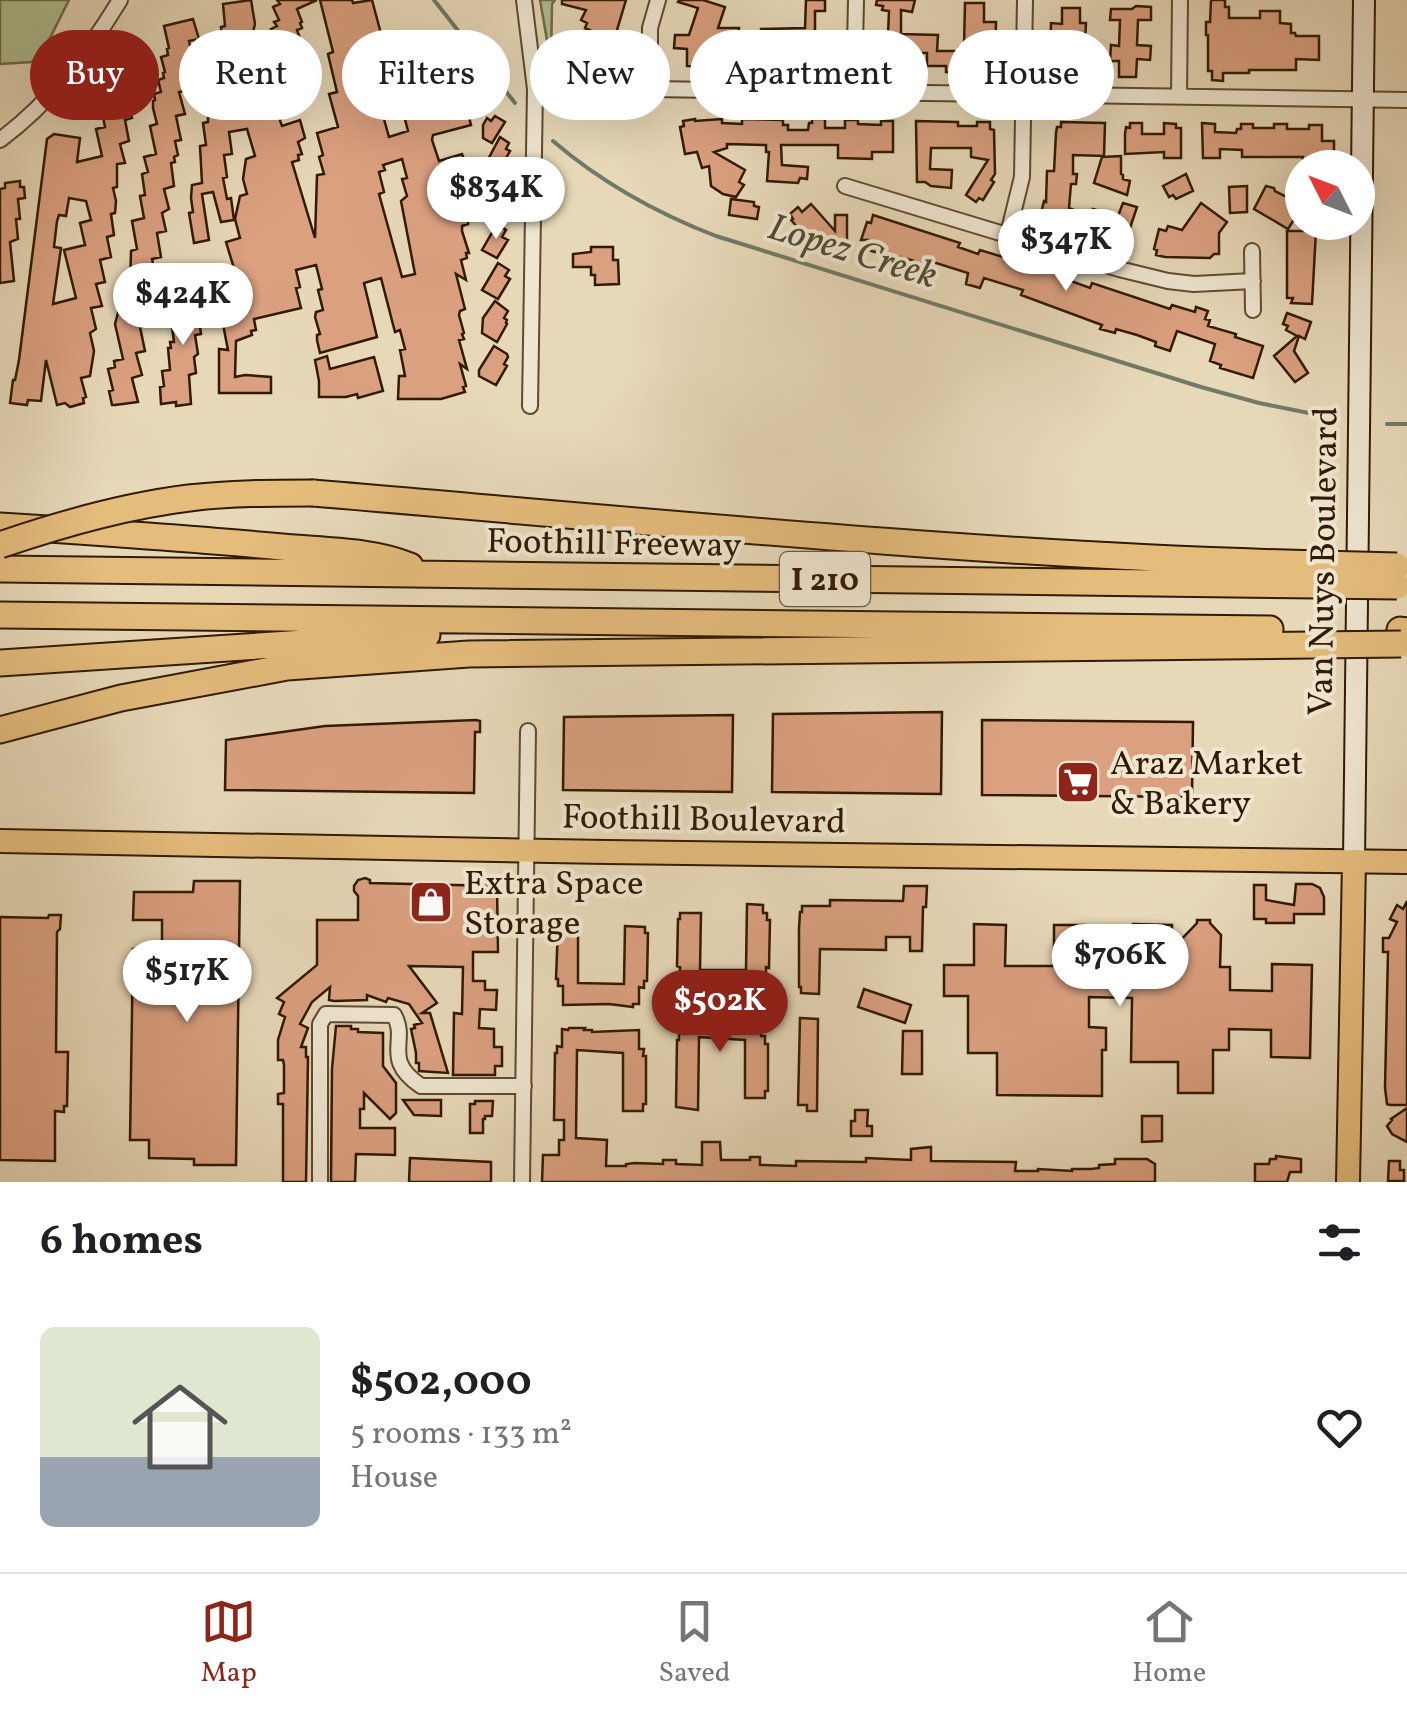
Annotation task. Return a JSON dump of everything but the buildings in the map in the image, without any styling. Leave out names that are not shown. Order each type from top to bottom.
[{"type":"highway","points":[[0,545],[68,523],[190,498],[313,494],[913,543],[1220,562],[1319,575]]},
{"type":"highway","points":[[0,526],[173,536],[362,555],[395,560],[433,575]]},
{"type":"highway","name":"Foothill Freeway","points":[[0,569],[433,575],[1402,576]]},
{"type":"highway","name":"I 210","points":[[0,615],[717,623],[1404,637]]},
{"type":"highway","points":[[0,663],[398,636],[717,623]]},
{"type":"highway","points":[[0,730],[122,698],[287,667],[469,654],[1314,637]]},
{"type":"main road","name":"Foothill Boulevard","points":[[0,841],[1407,862]]},
{"type":"main road","name":"Van Nuys Boulevard","points":[[1348,1182],[1354,862]]},
{"type":"street","points":[[0,140],[47,100],[79,63],[120,0]]},
{"type":"street","points":[[524,0],[530,38]]},
{"type":"street","points":[[650,30],[658,0]]},
{"type":"street","points":[[855,30],[856,0]]},
{"type":"street","points":[[1025,0],[1025,30]]},
{"type":"street","points":[[1178,96],[1180,0]]},
{"type":"street","name":"Van Nuys Boulevard","points":[[1354,862],[1364,0]]},
{"type":"street","points":[[1114,95],[1407,100]]},
{"type":"street","points":[[530,406],[534,120]]},
{"type":"street","points":[[1008,234],[1022,177],[1023,120]]},
{"type":"street","points":[[845,186],[1168,281],[1253,281]]},
{"type":"street","points":[[1252,251],[1253,310]]},
{"type":"street","points":[[522,1182],[528,731]]},
{"type":"street","points":[[320,1182],[320,1024],[326,1014],[394,1015],[399,1020],[398,1062],[421,1086],[524,1086]]},
{"type":"green space","points":[[0,0],[69,0],[54,30],[30,30],[30,62],[0,64]]},
{"type":"green space","points":[[540,0],[555,0],[552,30],[545,30]]},
{"type":"waterway","name":"Lopez Creek","points":[[434,0],[515,103]]},
{"type":"waterway","name":"Lopez Creek","points":[[553,141],[630,196],[716,236],[1201,387],[1329,417]]},
{"type":"waterway","name":"Lopez Creek","points":[[1387,424],[1407,424]]},
{"type":"place","name":"Araz Market & Bakery","points":[[1078,782]]},
{"type":"place","name":"Extra Space Storage","points":[[431,902]]}]
